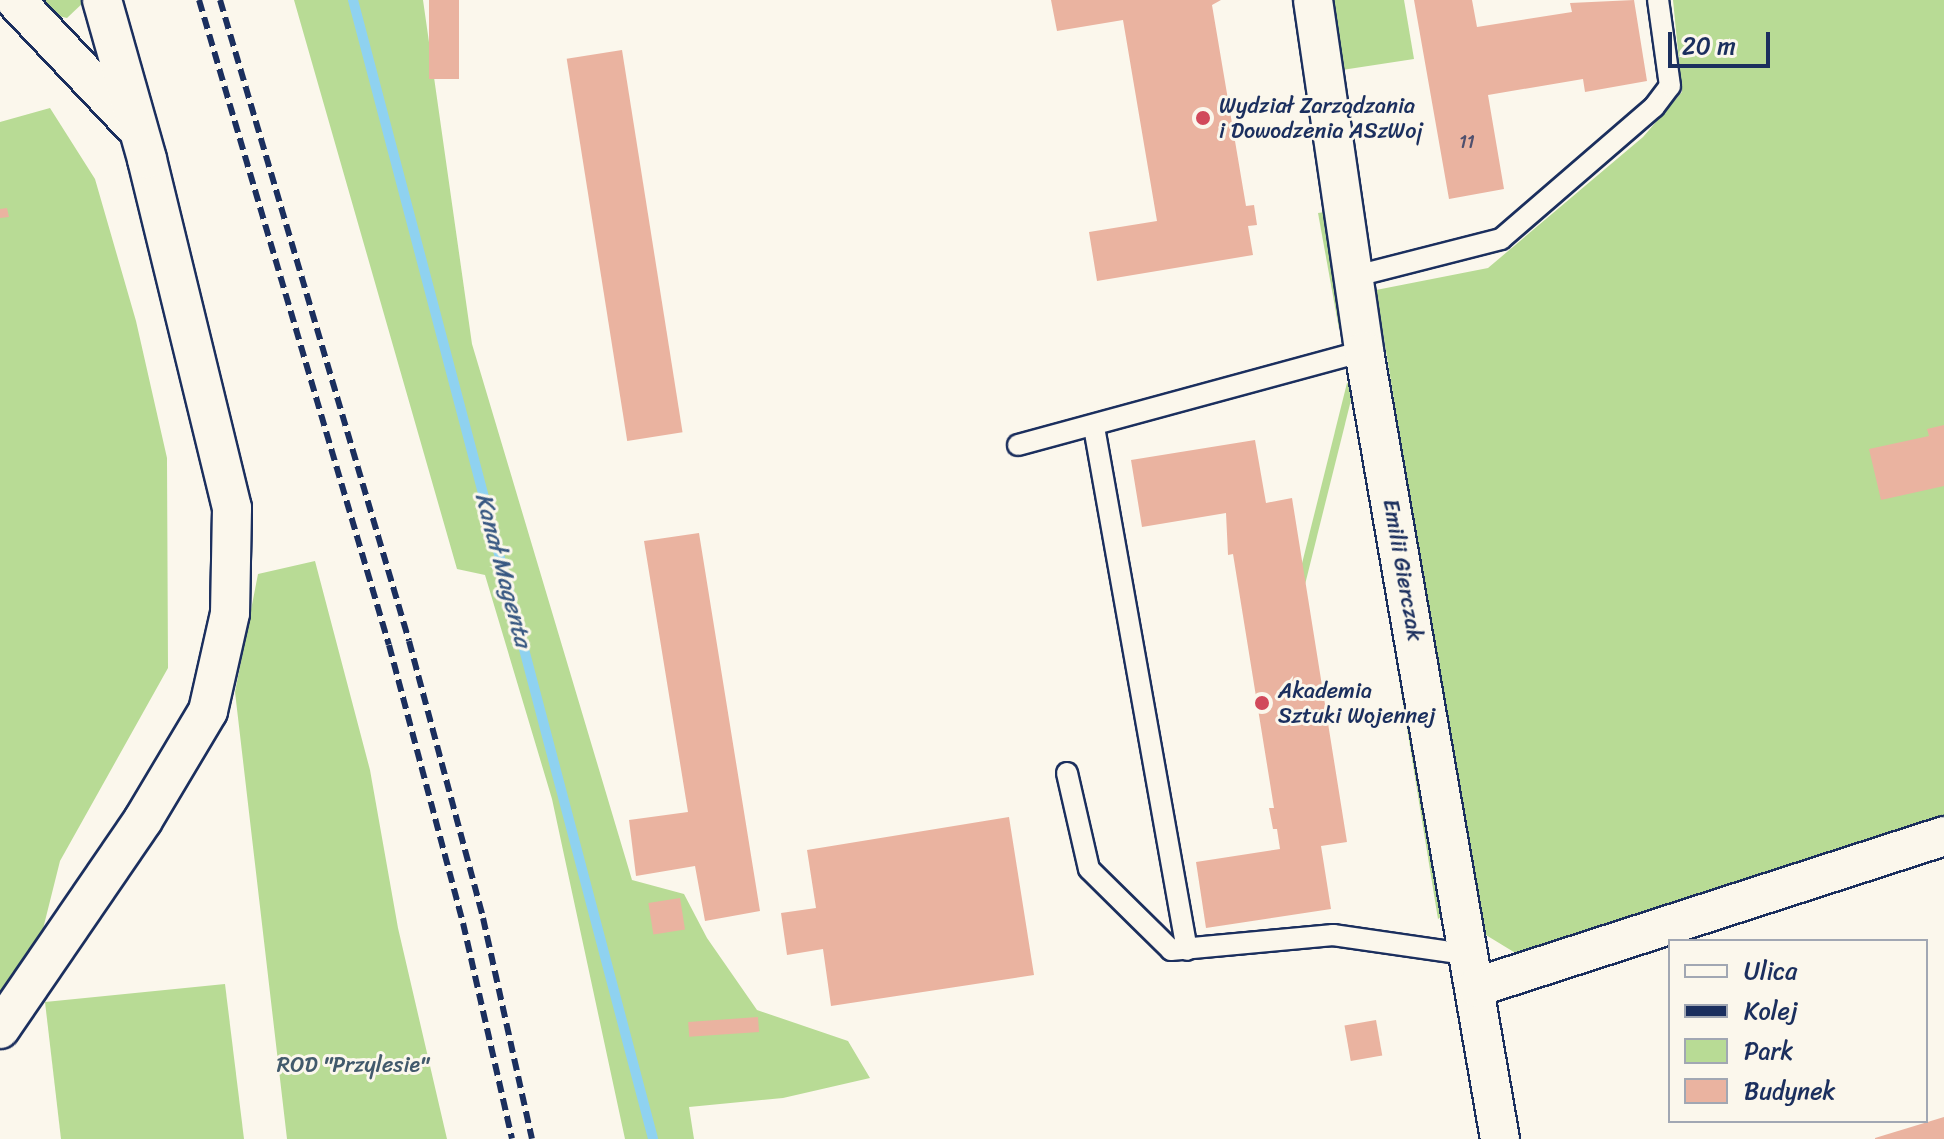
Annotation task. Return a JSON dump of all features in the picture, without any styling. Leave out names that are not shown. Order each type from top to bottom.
[{"type":"street","points":[[15,0],[138,131]]},
{"type":"street","points":[[0,1029],[143,820],[208,711],[230,613],[232,508],[102,0]]},
{"type":"street","name":"Emilii Gierczak","points":[[1313,0],[1364,351],[1474,971],[1500,1139]]},
{"type":"street","points":[[1474,971],[1944,836]]},
{"type":"lane","points":[[1352,277],[1501,239],[1654,107],[1670,86],[1658,0]]},
{"type":"lane","points":[[1018,445],[1094,427],[1364,351]]},
{"type":"lane","points":[[1094,427],[1187,950]]},
{"type":"lane","points":[[1067,773],[1089,869],[1171,950],[1333,935],[1474,971]]},
{"type":"green space","points":[[37,0],[86,0],[67,18],[50,14]]},
{"type":"green space","points":[[294,0],[423,0],[472,344],[632,880],[684,894],[707,938],[757,1010],[848,1041],[870,1078],[783,1098],[689,1107],[694,1139],[625,1139],[552,799],[485,575],[457,569]]},
{"type":"green space","points":[[1332,0],[1404,0],[1414,59],[1342,70]]},
{"type":"green space","points":[[1673,0],[1944,0],[1944,821],[1522,957],[1481,932],[1376,290],[1488,268],[1643,137],[1682,92]]},
{"type":"green space","points":[[50,108],[95,179],[136,321],[167,458],[168,668],[60,861],[41,937],[0,994],[0,122]]},
{"type":"green space","points":[[1332,211],[1344,323],[1339,329],[1318,213]]},
{"type":"green space","points":[[1347,383],[1355,385],[1295,627],[1287,625]]},
{"type":"green space","name":"ROD \"Przylesie\"","points":[[315,561],[370,770],[398,928],[447,1139],[287,1139],[235,692],[258,574]]},
{"type":"green space","points":[[1393,642],[1398,643],[1443,915],[1438,919]]},
{"type":"green space","name":"ROD \"Przylesie\"","points":[[225,984],[244,1139],[61,1139],[45,1002]]},
{"type":"building","points":[[429,0],[459,0],[459,79],[429,79]]},
{"type":"building","points":[[1051,0],[1221,0],[1212,5],[1246,206],[1254,205],[1257,225],[1248,226],[1253,255],[1097,281],[1089,232],[1157,221],[1123,20],[1057,31]]},
{"type":"building","points":[[1414,0],[1472,0],[1477,27],[1572,12],[1570,3],[1634,0],[1647,81],[1585,92],[1583,79],[1488,95],[1504,189],[1449,199]]},
{"type":"building","points":[[622,50],[683,432],[627,441],[567,59]]},
{"type":"building","points":[[7,208],[9,217],[0,218],[0,209]]},
{"type":"building","points":[[1944,425],[1944,486],[1881,500],[1869,449],[1929,436],[1927,429]]},
{"type":"building","points":[[1255,440],[1266,503],[1292,498],[1347,842],[1321,846],[1331,909],[1206,928],[1196,862],[1280,849],[1269,808],[1274,808],[1233,554],[1228,555],[1226,513],[1142,527],[1131,460]]},
{"type":"building","points":[[699,533],[760,911],[705,921],[695,866],[636,876],[629,820],[688,812],[644,541]]},
{"type":"building","points":[[1009,817],[1034,975],[831,1006],[823,949],[787,955],[781,913],[816,908],[807,850]]},
{"type":"building","points":[[680,898],[685,930],[653,935],[648,903]]},
{"type":"building","points":[[758,1017],[759,1032],[689,1037],[688,1022]]},
{"type":"building","points":[[1376,1020],[1382,1055],[1351,1061],[1344,1026]]},
{"type":"building","points":[[1944,1117],[1944,1139],[1875,1139],[1928,1123]]},
{"type":"waterway","name":"Kanał Magenta","points":[[353,0],[653,1139]]},
{"type":"railway","points":[[199,0],[389,645],[463,923],[512,1139]]},
{"type":"railway","points":[[220,0],[409,641],[483,918],[532,1139]]},
{"type":"place","name":"Wydział Zarządzania i Dowodzenia ASzWoj","points":[[1203,118]]},
{"type":"place","name":"Akademia Sztuki Wojennej","points":[[1262,703]]}]
